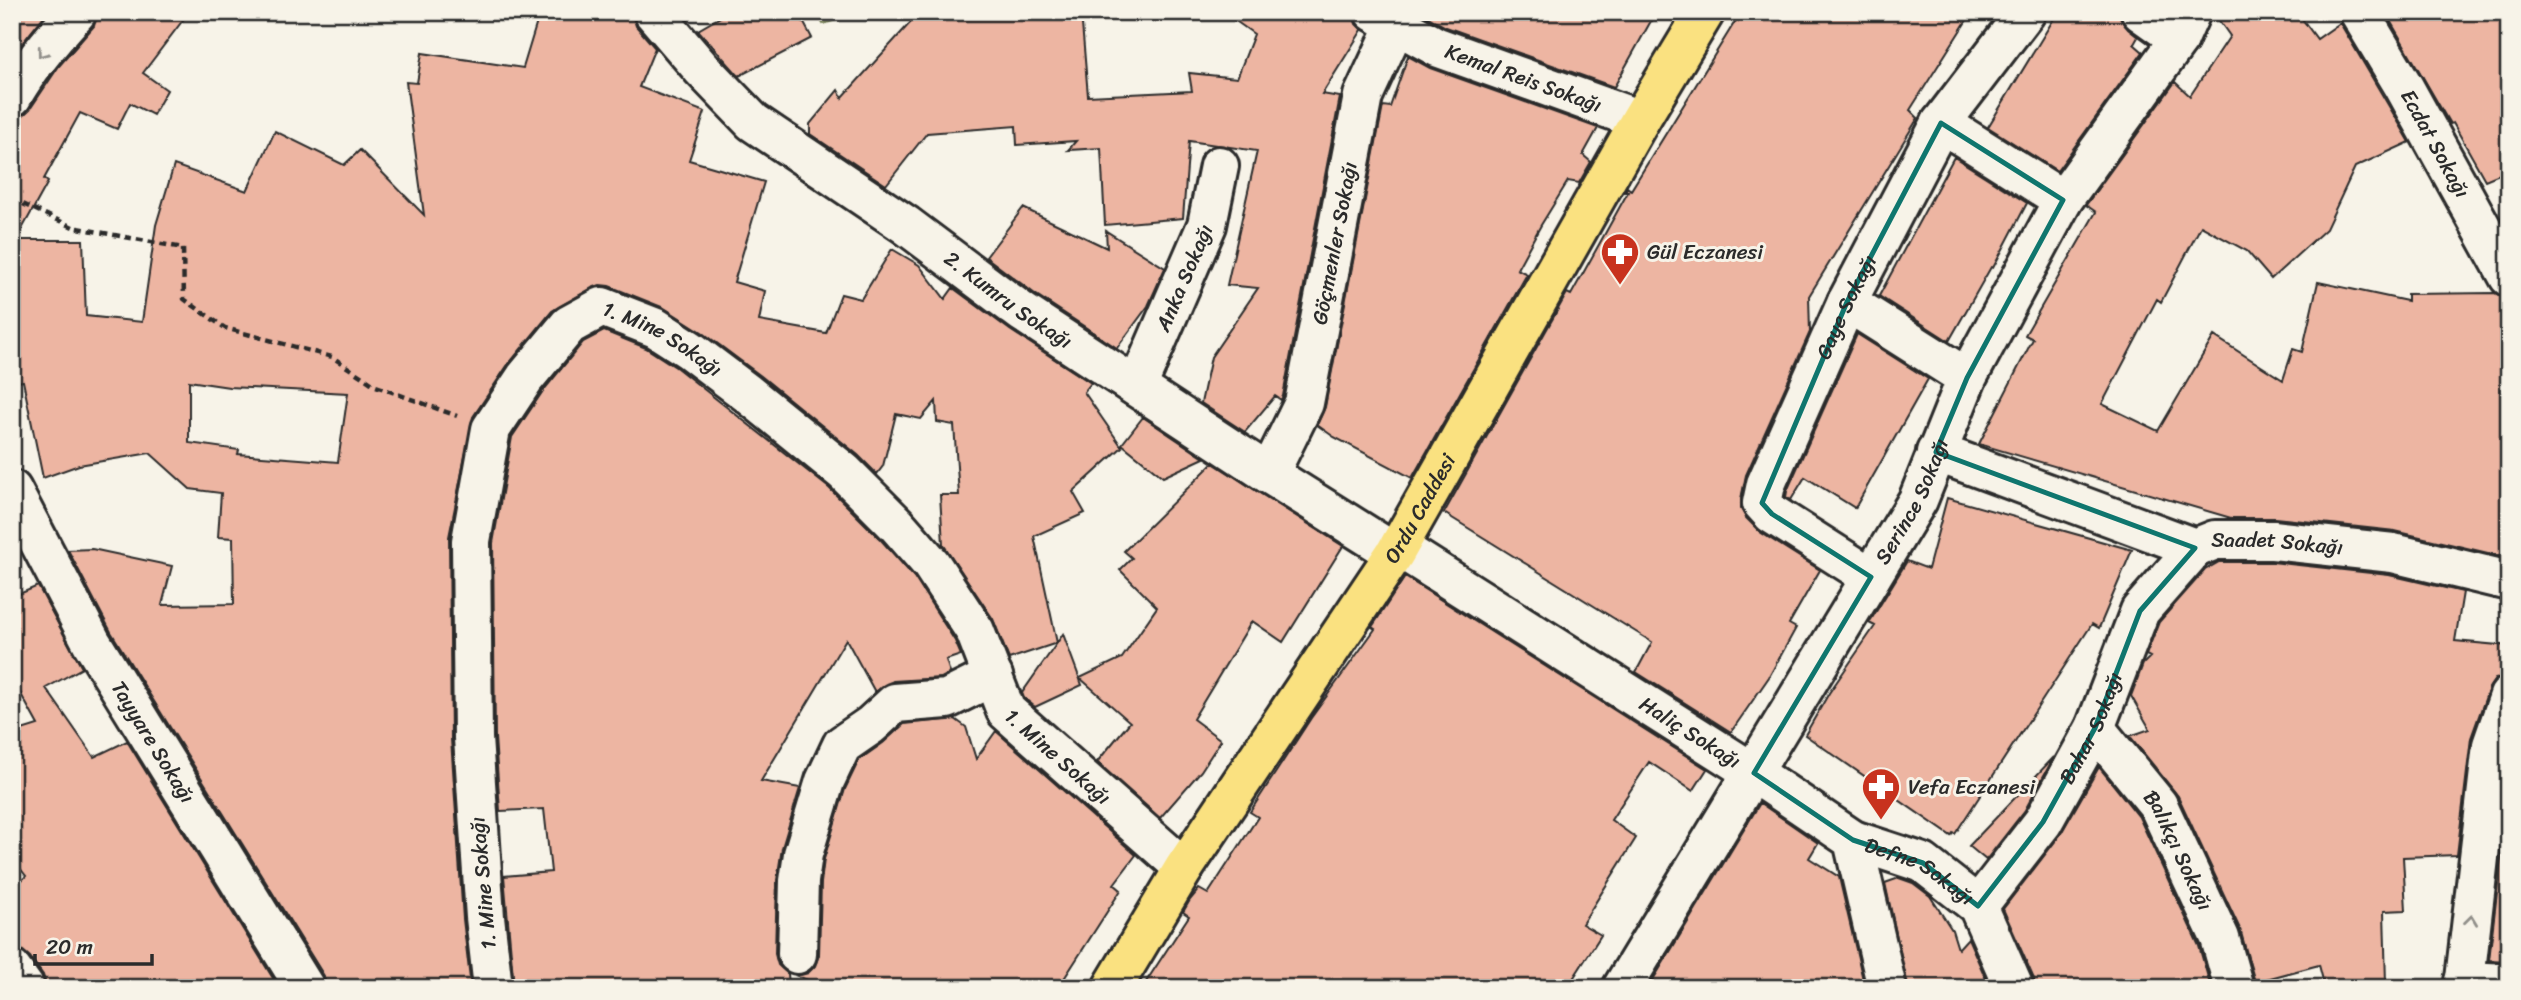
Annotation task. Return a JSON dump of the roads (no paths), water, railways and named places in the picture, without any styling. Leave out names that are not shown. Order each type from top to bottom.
[{"type":"main road","name":"Ordu Caddesi","points":[[1112,988],[1184,868],[1396,550],[1640,120],[1705,12]]},
{"type":"street","points":[[12,97],[53,39],[77,12]]},
{"type":"street","name":"2. Kumru Sokağı","points":[[653,12],[701,68],[753,122],[906,225],[1022,312],[1269,474],[1396,550]]},
{"type":"street","name":"Gaye Sokağı","points":[[1871,577],[1772,514],[1762,503],[1766,484],[1847,302],[1941,123],[2026,12]]},
{"type":"street","points":[[2141,12],[2185,25]]},
{"type":"street","name":"Ecdat Sokağı","points":[[2359,12],[2404,86],[2509,277]]},
{"type":"street","name":"Kemal Reis Sokağı","points":[[1390,16],[1437,47],[1640,120]]},
{"type":"street","name":"Göçmenler Sokağı","points":[[1269,474],[1304,403],[1363,96],[1390,16]]},
{"type":"street","name":"Serince Sokağı","points":[[1622,988],[1918,500],[1967,378],[2063,200],[2185,25]]},
{"type":"street","points":[[1941,123],[2063,200]]},
{"type":"street","name":"Anka Sokağı","points":[[1137,387],[1207,225],[1219,166]]},
{"type":"street","points":[[1847,302],[1967,378]]},
{"type":"street","name":"1. Mine Sokağı","points":[[493,988],[485,917],[473,738],[471,541],[491,429],[525,379],[569,325],[602,307],[656,328],[690,350],[844,472],[897,524],[931,564],[975,631],[1006,711],[1184,868]]},
{"type":"street","name":"Saadet Sokağı","points":[[1937,452],[2195,548],[2215,540],[2286,541],[2393,553],[2509,581]]},
{"type":"street","name":"Tayyare Sokağı","points":[[12,490],[92,643],[305,988]]},
{"type":"street","name":"Bahar Sokağı","points":[[1978,906],[2043,822],[2095,728],[2140,611],[2195,548]]},
{"type":"street","name":"Haliç Sokağı","points":[[1396,550],[1754,773],[1853,840]]},
{"type":"street","points":[[797,954],[799,881],[803,854],[825,781],[842,745],[871,725],[895,703],[947,699],[993,676]]},
{"type":"street","points":[[2509,696],[2492,745],[2464,984],[2509,983]]},
{"type":"street","name":"Balıkçı Sokağı","points":[[2095,728],[2158,804],[2220,938],[2234,988]]},
{"type":"street","points":[[1853,840],[1886,988]]},
{"type":"street","name":"Defne Sokağı","points":[[1853,840],[1923,863],[1978,906],[2014,988]]},
{"type":"street","points":[[12,970],[25,988]]},
{"type":"place","name":"Gül Eczanesi","points":[[1620,286]]},
{"type":"place","name":"Vefa Eczanesi","points":[[1881,821]]}]
